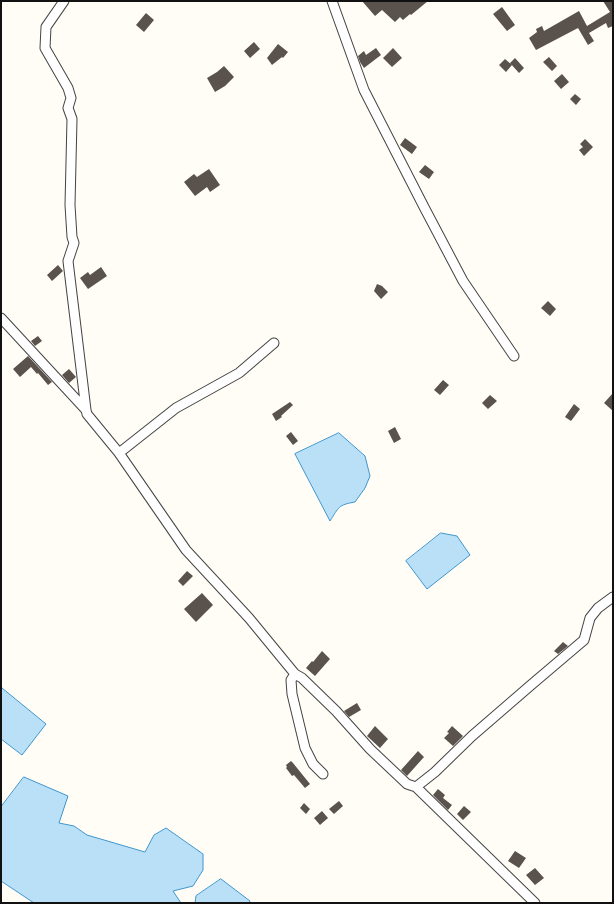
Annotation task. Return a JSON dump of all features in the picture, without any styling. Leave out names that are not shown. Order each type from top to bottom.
[{"type":"street","points":[[64,1],[46,27],[45,48],[68,88],[71,98],[68,108],[72,119],[70,205],[72,237],[74,243],[68,261],[87,414],[119,453],[186,550],[249,618],[295,674],[302,678],[336,711],[370,749],[407,784],[416,787],[535,903]]},
{"type":"street","points":[[332,1],[364,90],[463,280],[514,356]]},
{"type":"street","points":[[1,318],[86,410]]},
{"type":"street","points":[[119,453],[176,408],[239,373],[274,343]]},
{"type":"street","points":[[416,787],[435,772],[483,726],[584,640],[590,618],[598,608],[613,597]]},
{"type":"street","points":[[295,674],[292,680],[292,694],[305,748],[313,764],[323,774]]},
{"type":"water","points":[[339,433],[365,456],[370,476],[365,488],[355,502],[345,504],[340,507],[330,521],[295,454]]},
{"type":"water","points":[[441,533],[457,536],[470,555],[427,589],[406,561]]},
{"type":"water","points":[[2,688],[46,724],[22,755],[1,739]]},
{"type":"water","points":[[24,777],[68,796],[59,823],[74,826],[87,835],[145,852],[154,835],[166,828],[203,854],[203,870],[193,886],[173,891],[181,903],[34,903],[1,881],[1,807]]},
{"type":"water","points":[[221,879],[250,901],[249,903],[195,903],[196,896]]},
{"type":"building","points":[[362,1],[428,1],[411,15],[410,14],[403,20],[400,17],[395,22],[382,10],[375,16]]},
{"type":"building","points":[[603,1],[613,1],[613,26],[608,28],[606,23],[589,33],[594,41],[588,45],[578,28],[536,50],[529,38],[537,32],[536,29],[542,26],[544,31],[579,11],[587,26],[610,12]]},
{"type":"building","points":[[502,7],[515,25],[507,31],[493,14]]},
{"type":"building","points":[[146,13],[154,20],[144,32],[136,25]]},
{"type":"building","points":[[254,42],[260,49],[250,58],[244,51]]},
{"type":"building","points":[[278,44],[288,52],[283,58],[282,57],[272,65],[267,58]]},
{"type":"building","points":[[376,48],[381,55],[364,68],[358,56],[364,51],[366,55]]},
{"type":"building","points":[[393,48],[402,58],[392,67],[383,58]]},
{"type":"building","points":[[549,57],[557,66],[552,71],[543,62]]},
{"type":"building","points":[[515,58],[524,68],[519,73],[510,63]]},
{"type":"building","points":[[505,59],[512,65],[506,72],[499,65]]},
{"type":"building","points":[[224,66],[234,77],[225,86],[215,92],[207,78]]},
{"type":"building","points":[[562,74],[569,82],[561,89],[554,81]]},
{"type":"building","points":[[575,94],[581,99],[576,105],[570,99]]},
{"type":"building","points":[[405,138],[417,147],[412,154],[400,145]]},
{"type":"building","points":[[585,139],[593,147],[584,156],[579,150],[583,147],[580,144]]},
{"type":"building","points":[[425,165],[434,172],[429,179],[419,172]]},
{"type":"building","points":[[209,169],[220,185],[210,192],[207,187],[195,196],[184,182],[194,174],[197,177]]},
{"type":"building","points":[[58,265],[63,271],[52,281],[47,275]]},
{"type":"building","points":[[101,267],[107,276],[88,289],[80,278],[88,272],[90,275]]},
{"type":"building","points":[[377,284],[382,286],[388,292],[381,299],[374,291]]},
{"type":"building","points":[[548,301],[556,309],[550,316],[541,308]]},
{"type":"building","points":[[38,336],[42,341],[35,346],[31,341]]},
{"type":"building","points":[[28,356],[52,382],[48,385],[31,367],[20,377],[13,369]]},
{"type":"building","points":[[69,369],[76,377],[69,383],[62,375]]},
{"type":"building","points":[[443,380],[449,385],[440,395],[434,390]]},
{"type":"building","points":[[613,393],[613,411],[604,403]]},
{"type":"building","points":[[490,395],[497,401],[488,409],[482,403]]},
{"type":"building","points":[[290,402],[293,405],[276,421],[272,414]]},
{"type":"building","points":[[574,404],[580,409],[571,421],[565,417]]},
{"type":"building","points":[[395,427],[401,439],[394,443],[388,431]]},
{"type":"building","points":[[291,432],[298,441],[293,445],[286,436]]},
{"type":"building","points":[[187,571],[193,576],[183,586],[178,581]]},
{"type":"building","points":[[202,593],[213,605],[196,622],[184,609]]},
{"type":"building","points":[[563,642],[568,646],[558,654],[554,651]]},
{"type":"building","points":[[322,651],[330,659],[315,676],[306,668]]},
{"type":"building","points":[[357,703],[361,710],[349,717],[344,711]]},
{"type":"building","points":[[375,726],[388,739],[380,748],[367,736]]},
{"type":"building","points":[[452,726],[463,736],[453,746],[444,738],[449,733],[447,732]]},
{"type":"building","points":[[418,751],[424,757],[407,776],[401,770]]},
{"type":"building","points":[[291,761],[310,784],[305,788],[286,768],[286,765]]},
{"type":"building","points":[[438,789],[445,795],[443,798],[452,805],[448,810],[433,795]]},
{"type":"building","points":[[339,801],[343,806],[334,814],[329,809]]},
{"type":"building","points":[[304,803],[310,809],[306,814],[300,808]]},
{"type":"building","points":[[464,806],[471,812],[463,820],[457,814]]},
{"type":"building","points":[[322,811],[328,818],[320,825],[314,818]]},
{"type":"building","points":[[515,851],[526,858],[519,868],[508,861]]},
{"type":"building","points":[[535,868],[544,878],[535,885],[526,875]]}]
